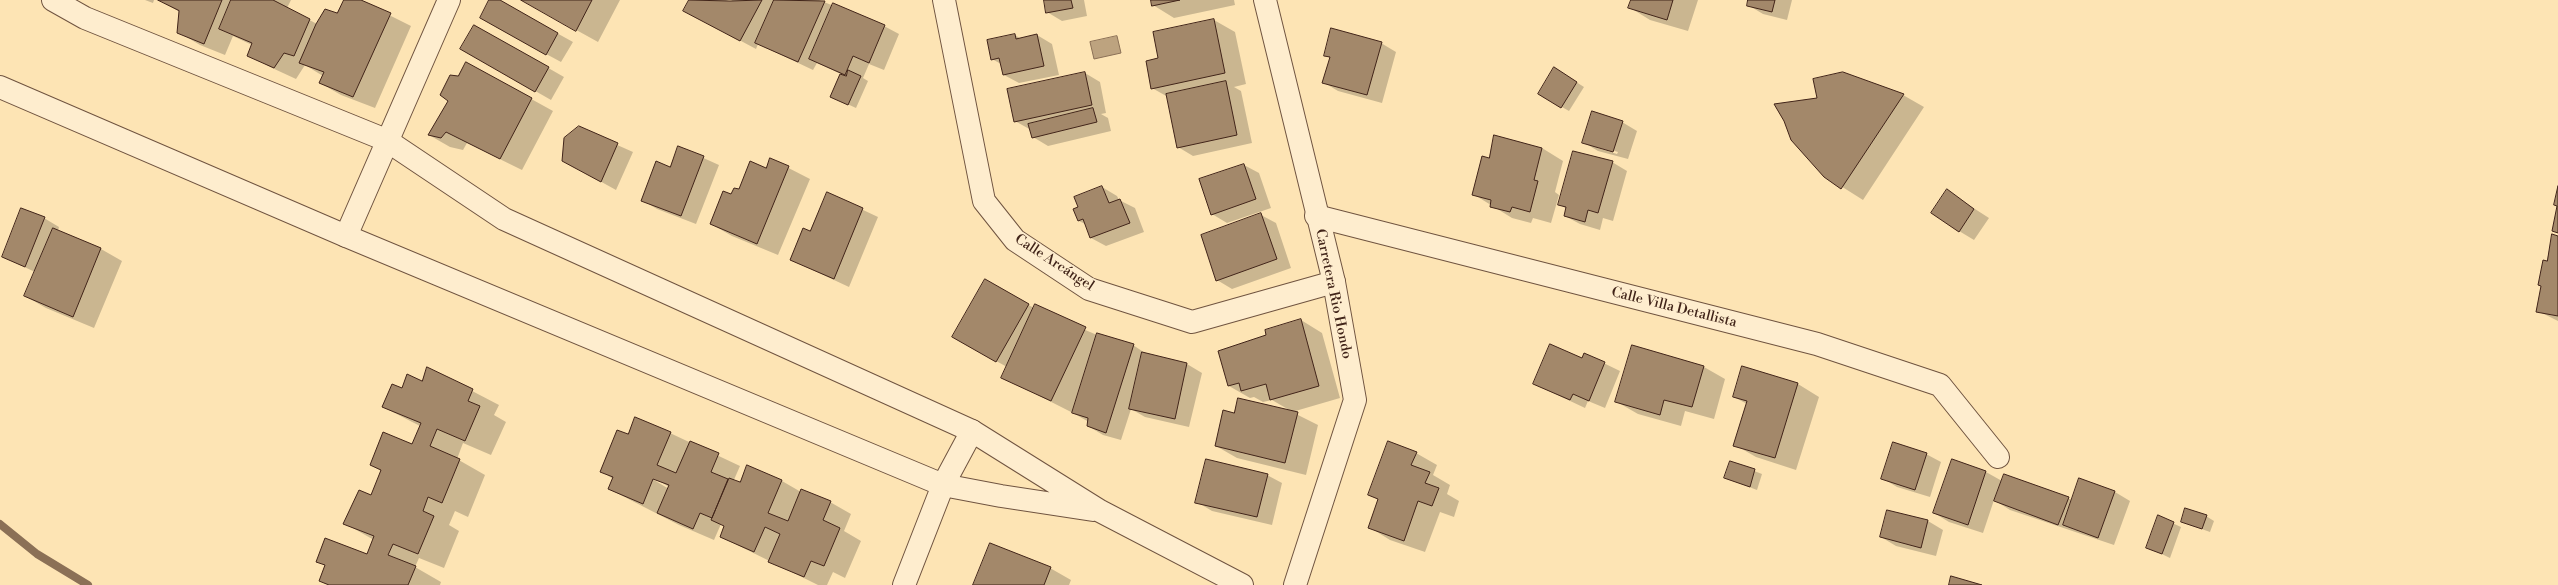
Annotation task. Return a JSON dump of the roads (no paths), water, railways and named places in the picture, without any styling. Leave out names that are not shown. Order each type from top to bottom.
[{"type":"street","points":[[53,0],[85,18],[386,140],[504,219],[972,430],[1100,511],[1242,585]]},
{"type":"street","points":[[346,236],[447,0]]},
{"type":"street","name":"Calle Arcángel","points":[[944,0],[984,202],[1015,240],[1089,288],[1192,322],[1334,282]]},
{"type":"street","name":"Carretera Rio Hondo","points":[[1265,0],[1316,216],[1334,282],[1355,400],[1295,585]]},
{"type":"street","points":[[0,87],[346,236],[944,485],[1001,496],[1100,511]]},
{"type":"street","name":"Calle Villa Detallista","points":[[1316,216],[1817,344],[1940,386],[1998,457]]},
{"type":"street","points":[[904,585],[944,485],[972,430]]},
{"type":"waterway","points":[[0,524],[37,554],[88,585]]}]
